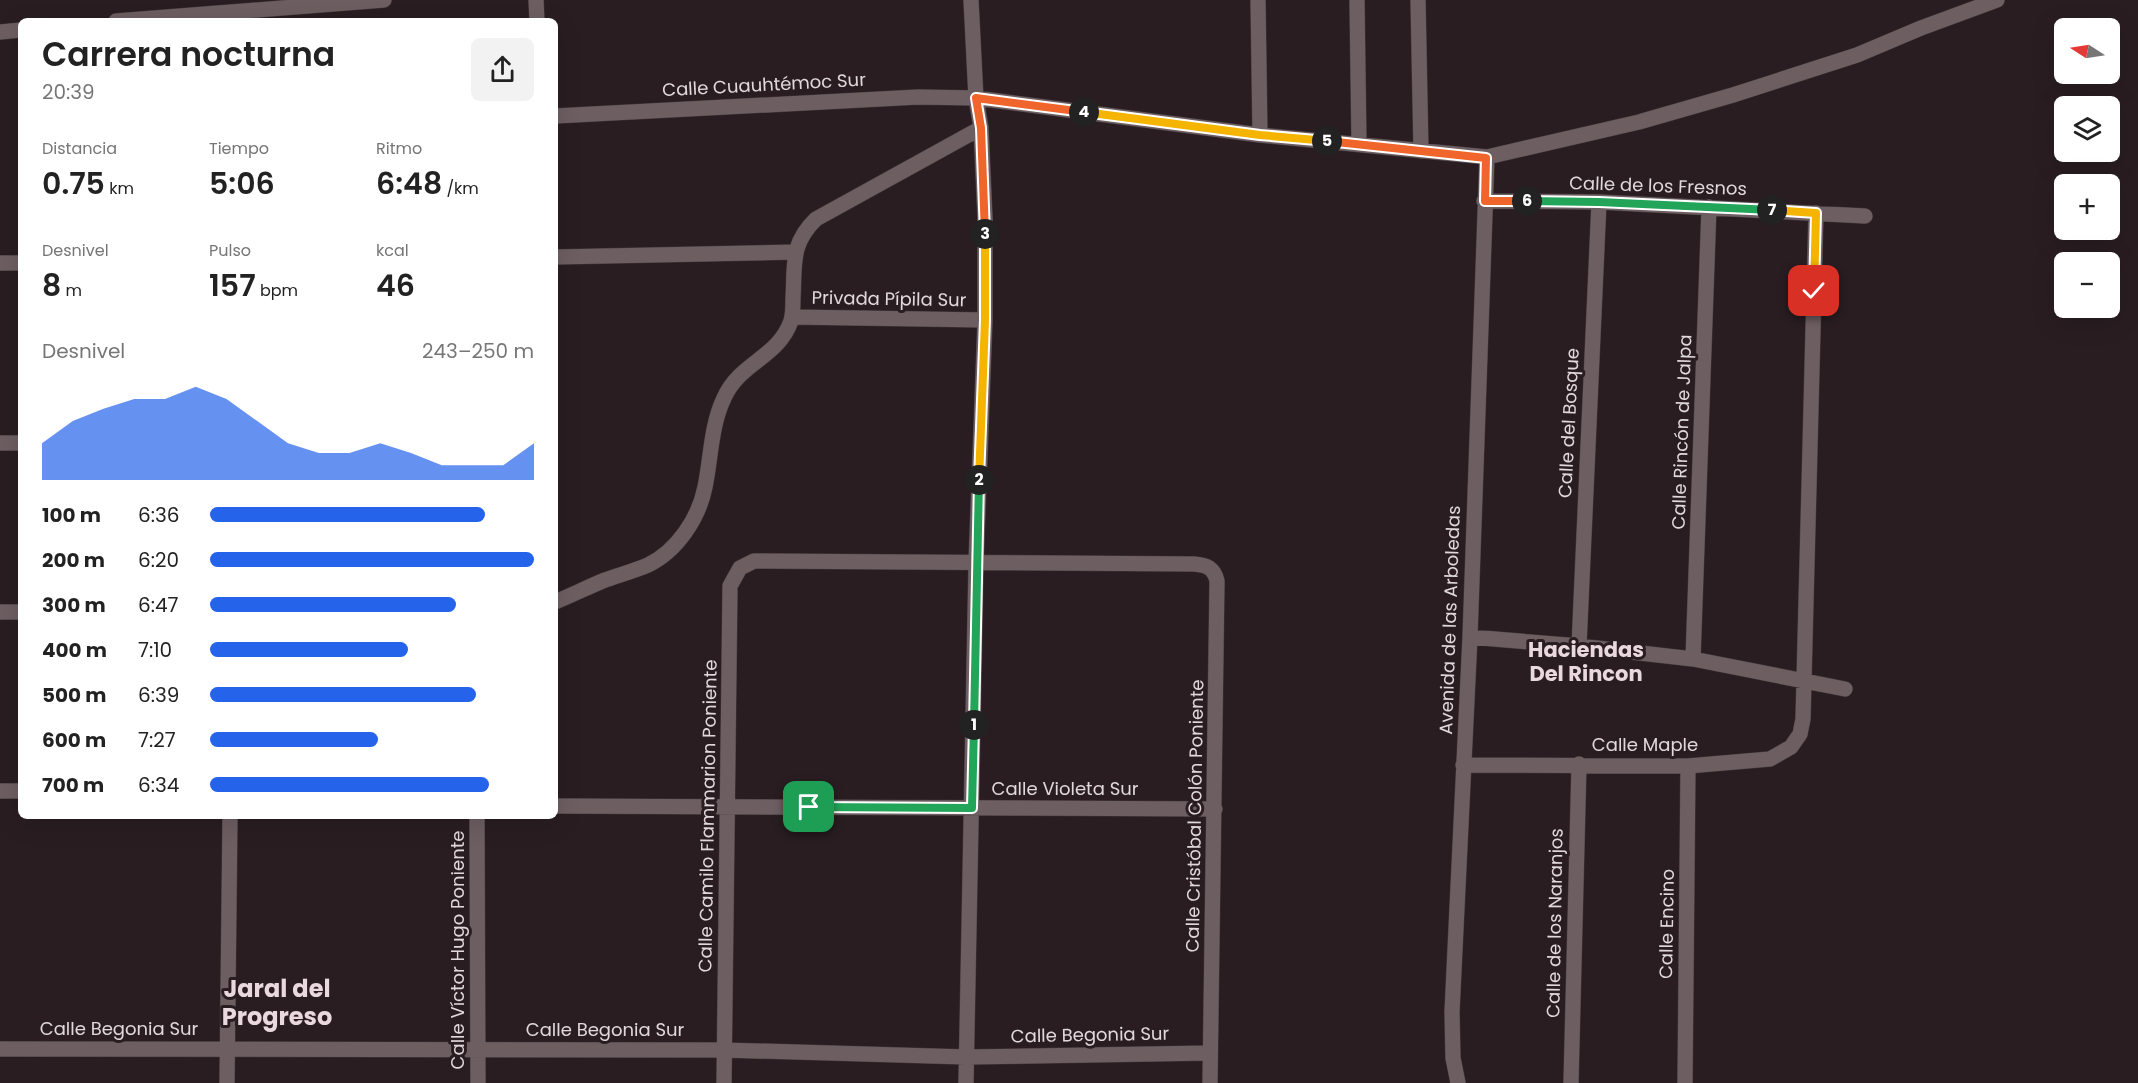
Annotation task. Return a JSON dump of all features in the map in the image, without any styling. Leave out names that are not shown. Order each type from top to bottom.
[{"type":"street","points":[[141,18],[190,12],[384,0]]},
{"type":"street","points":[[536,0],[537,18]]},
{"type":"street","points":[[966,1083],[976,563],[985,320],[985,218],[981,128],[976,98],[970,0]]},
{"type":"street","points":[[1258,0],[1260,135]]},
{"type":"street","points":[[1357,0],[1359,144]]},
{"type":"street","points":[[1418,0],[1421,151]]},
{"type":"street","name":"Calle Cuauhtémoc Sur","points":[[558,117],[907,97],[976,98],[1260,135],[1486,158],[1639,122],[1733,95],[1857,55],[1996,0]]},
{"type":"street","points":[[0,32],[18,30]]},
{"type":"street","points":[[558,601],[648,565],[666,554],[682,537],[696,513],[705,489],[723,398],[735,379],[779,344],[787,331],[792,317],[798,240],[805,229],[816,219],[981,128]]},
{"type":"street","name":"Avenida de las Arboledas","points":[[1458,1083],[1453,1058],[1452,1012],[1470,637],[1486,158]]},
{"type":"street","name":"Calle de los Fresnos","points":[[1485,201],[1599,202],[1865,216]]},
{"type":"street","name":"Calle del Bosque","points":[[1578,646],[1599,202]]},
{"type":"street","name":"Calle Rincón de Jalpa","points":[[1693,659],[1709,207]]},
{"type":"street","points":[[1803,680],[1816,213]]},
{"type":"street","points":[[558,257],[796,252]]},
{"type":"street","points":[[0,263],[18,263]]},
{"type":"street","name":"Privada Pípila Sur","points":[[792,317],[985,320]]},
{"type":"street","points":[[0,443],[18,443]]},
{"type":"street","name":"Calle Camilo Flammarion Poniente","points":[[724,1083],[730,586],[740,568],[754,561],[976,563]]},
{"type":"street","name":"Calle Cristóbal Colón Poniente","points":[[976,563],[1194,564],[1211,568],[1215,574],[1217,581],[1215,809],[1210,1083]]},
{"type":"street","points":[[0,612],[18,612]]},
{"type":"street","points":[[1470,637],[1693,659],[1845,688]]},
{"type":"street","name":"Calle Maple","points":[[1463,765],[1688,766],[1770,759],[1791,747],[1800,734],[1803,719],[1803,680]]},
{"type":"street","name":"Calle de los Naranjos","points":[[1571,1083],[1579,764]]},
{"type":"street","name":"Calle Encino","points":[[1685,1083],[1688,766]]},
{"type":"street","points":[[0,791],[18,791]]},
{"type":"street","name":"Calle Violeta Sur","points":[[558,806],[1215,809]]},
{"type":"street","points":[[228,1083],[230,819]]},
{"type":"street","name":"Calle Víctor Hugo Poniente","points":[[477,819],[478,1083]]},
{"type":"street","name":"Calle Begonia Sur","points":[[0,1049],[724,1050],[966,1057],[1210,1053]]},
{"type":"district","name":"Haciendas Del Rincon","points":[[1586,662]]},
{"type":"district","name":"Jaral del Progreso","points":[[277,1003]]},
{"type":"route","points":[[809,807],[972,808],[976,563],[985,320],[985,218],[981,128],[976,98],[1260,135],[1486,158],[1485,201],[1599,202],[1816,213],[1814,291]]}]
